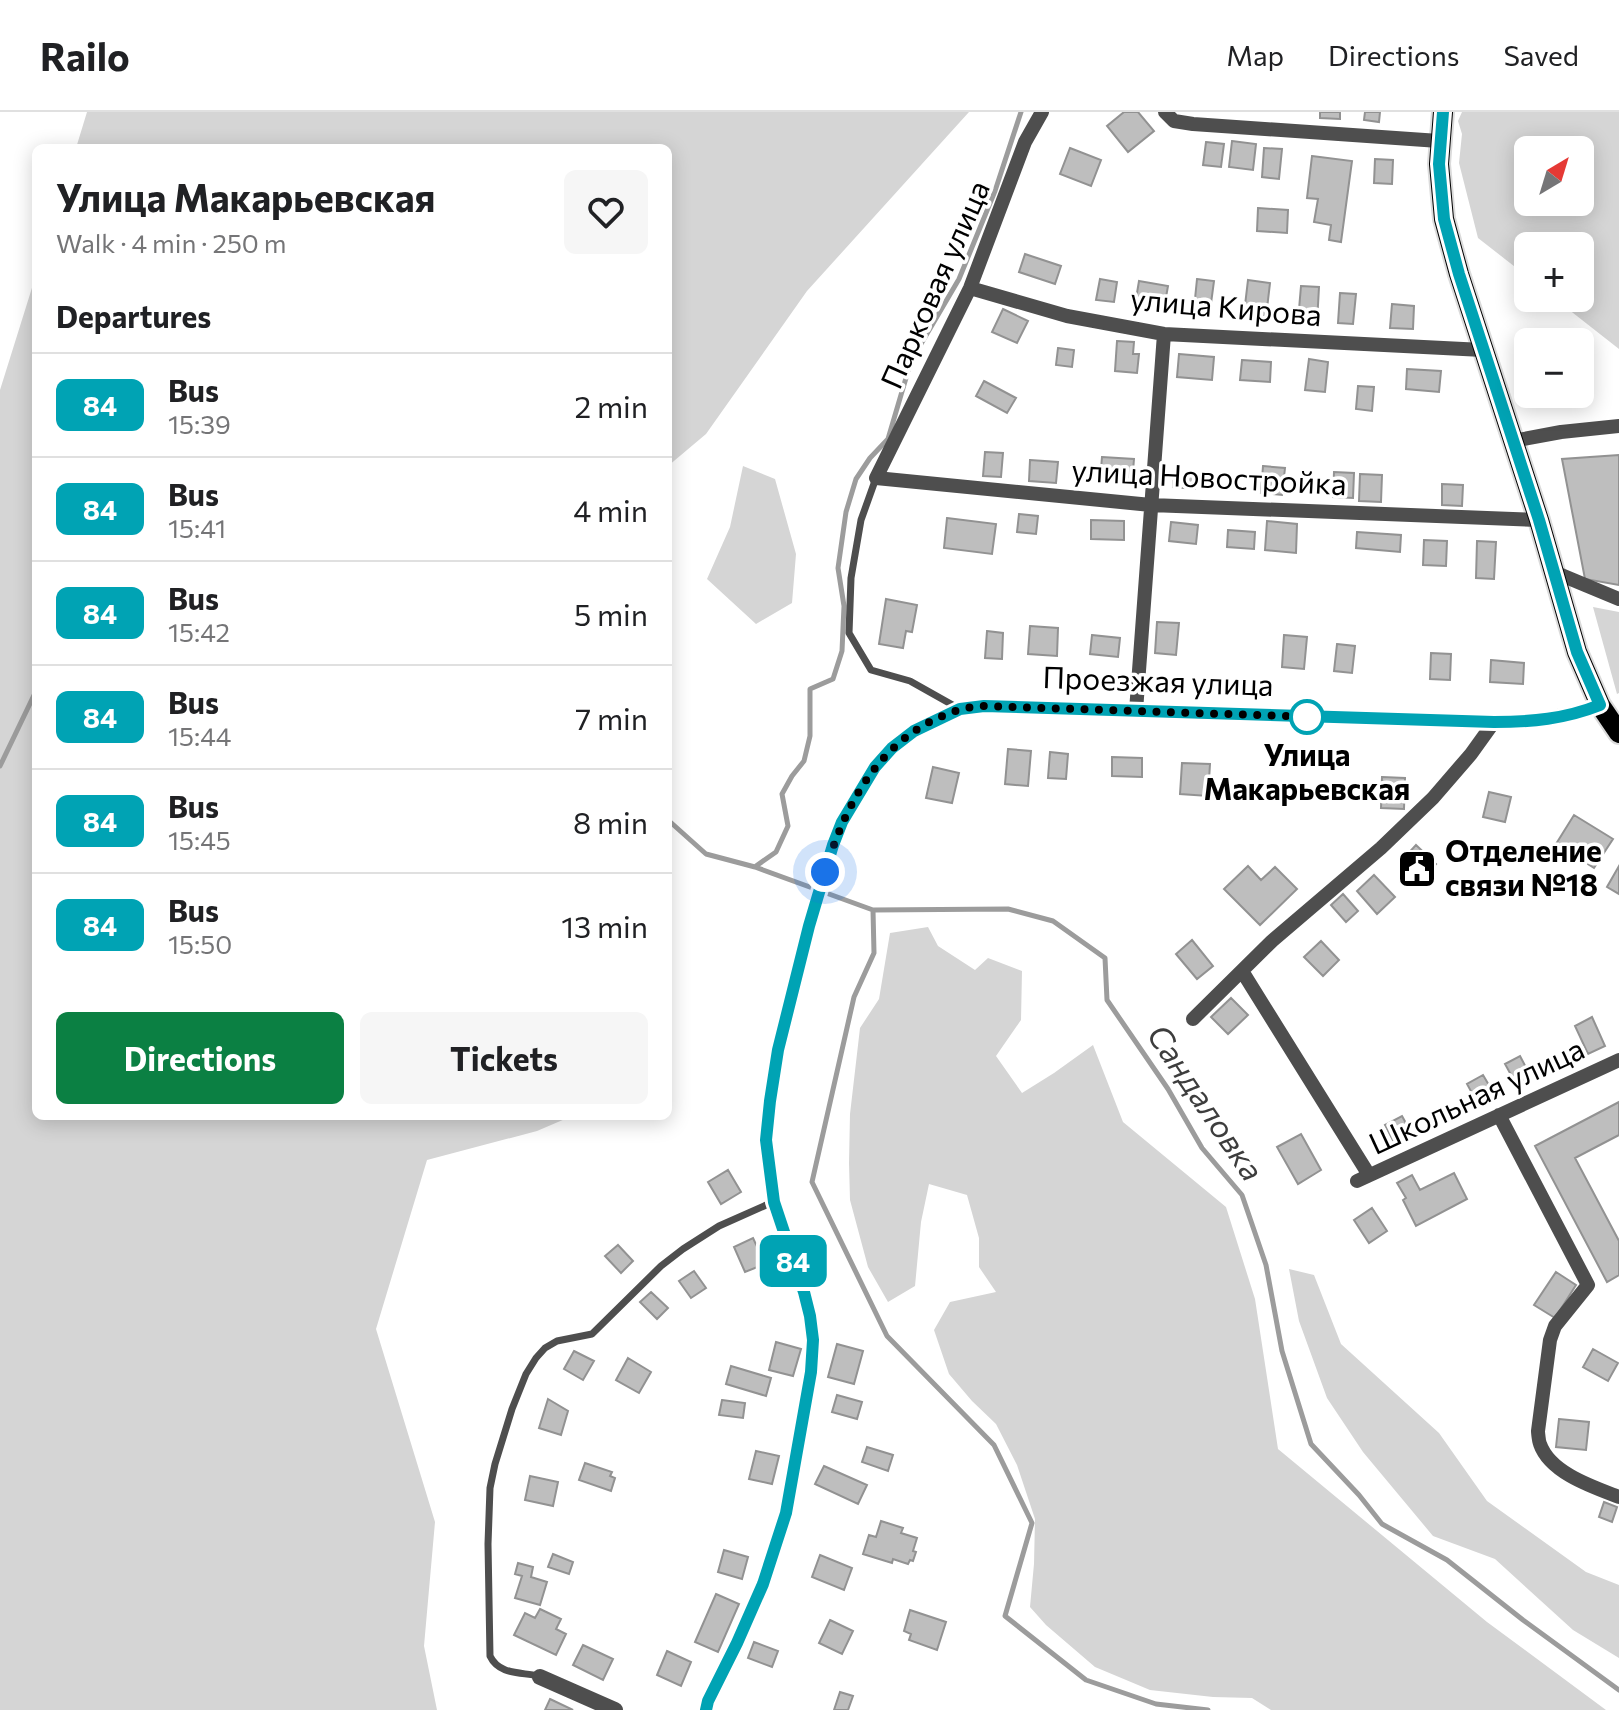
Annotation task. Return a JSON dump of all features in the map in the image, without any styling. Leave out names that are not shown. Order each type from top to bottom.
[{"type":"main road","points":[[1443,112],[1439,164],[1444,219],[1459,274],[1539,520],[1577,652],[1600,705],[1619,733]]},
{"type":"street","name":"Парковая улица","points":[[876,478],[970,288],[1025,142],[1042,112]]},
{"type":"street","points":[[1165,112],[1174,121],[1193,124],[1439,141]]},
{"type":"street","name":"улица Кирова","points":[[970,288],[1067,316],[1164,334],[1483,350]]},
{"type":"street","points":[[1136,711],[1164,334]]},
{"type":"street","points":[[1513,441],[1619,426]]},
{"type":"street","name":"улица Новостройка","points":[[876,478],[1151,505],[1539,520]]},
{"type":"street","points":[[1554,572],[1619,599]]},
{"type":"street","name":"Проезжая улица","points":[[706,1710],[763,1584],[786,1513],[811,1372],[813,1340],[810,1316],[774,1202],[766,1140],[778,1050],[833,845],[842,822],[875,767],[892,748],[914,731],[960,709],[984,706],[1533,722],[1578,714],[1600,705]]},
{"type":"street","points":[[1193,1019],[1272,941],[1381,848],[1433,798],[1494,722]]},
{"type":"street","name":"Школьная улица","points":[[1242,971],[1363,1178],[1619,1060]]},
{"type":"street","points":[[1499,1115],[1588,1285],[1555,1326],[1550,1340],[1539,1444],[1556,1467],[1583,1483],[1619,1497]]},
{"type":"street","points":[[540,1677],[615,1710]]},
{"type":"lane","points":[[876,478],[861,520],[851,578],[849,633],[871,670],[910,681],[960,709]]},
{"type":"lane","points":[[540,1677],[501,1668],[490,1656],[490,1488],[495,1464],[526,1374],[545,1348],[557,1341],[592,1334],[661,1266],[683,1249],[719,1226],[774,1202]]},
{"type":"shaded area","points":[[87,112],[969,112],[807,291],[706,434],[672,463],[672,144],[77,144]]},
{"type":"shaded area","points":[[1462,112],[1619,112],[1619,349],[1572,312],[1594,312],[1594,232],[1514,232],[1514,266],[1478,238],[1459,163],[1462,134],[1458,121]]},
{"type":"shaded area","points":[[32,288],[32,1120],[563,1120],[537,1131],[427,1160],[376,1329],[435,1522],[424,1646],[437,1710],[0,1710],[0,390]]},
{"type":"shaded area","points":[[743,466],[775,479],[796,554],[792,603],[756,624],[707,579],[730,527]]},
{"type":"shaded area","points":[[1593,607],[1619,612],[1617,694]]},
{"type":"shaded area","points":[[928,927],[938,946],[975,970],[988,958],[1022,971],[1021,1020],[996,1056],[1022,1093],[1093,1045],[1123,1122],[1226,1207],[1255,1299],[1278,1449],[1487,1622],[1606,1710],[1271,1710],[1252,1698],[1150,1690],[1095,1667],[1030,1607],[1035,1519],[1017,1465],[996,1424],[949,1374],[934,1330],[950,1302],[996,1292],[979,1267],[979,1238],[967,1195],[929,1184],[921,1222],[915,1286],[888,1302],[868,1267],[850,1200],[850,1114],[860,1028],[879,999],[890,933]]},
{"type":"shaded area","points":[[1289,1269],[1314,1275],[1341,1344],[1439,1433],[1487,1501],[1586,1572],[1619,1585],[1619,1658],[1573,1630],[1495,1559],[1433,1536],[1363,1452],[1327,1398],[1299,1321]]},
{"type":"building","points":[[1124,112],[1138,112],[1154,131],[1128,152],[1107,126]]},
{"type":"building","points":[[1320,112],[1340,112],[1340,119],[1320,118]]},
{"type":"building","points":[[1365,112],[1380,112],[1379,122],[1364,120]]},
{"type":"building","points":[[1232,141],[1256,144],[1253,170],[1229,167]]},
{"type":"building","points":[[1206,142],[1224,144],[1221,167],[1203,165]]},
{"type":"building","points":[[1070,148],[1101,160],[1091,186],[1060,174]]},
{"type":"building","points":[[1264,148],[1282,149],[1279,179],[1262,177]]},
{"type":"building","points":[[1312,156],[1352,161],[1341,242],[1329,240],[1331,225],[1314,222],[1318,199],[1307,198]]},
{"type":"building","points":[[1375,159],[1393,160],[1392,184],[1374,183]]},
{"type":"building","points":[[1258,208],[1288,210],[1287,233],[1257,231]]},
{"type":"building","points":[[1025,254],[1061,266],[1055,284],[1019,272]]},
{"type":"building","points":[[1100,279],[1117,282],[1114,302],[1096,300]]},
{"type":"building","points":[[1197,279],[1214,281],[1210,311],[1194,309]]},
{"type":"building","points":[[1248,280],[1270,283],[1266,317],[1244,314]]},
{"type":"building","points":[[1139,281],[1168,286],[1165,303],[1136,299]]},
{"type":"building","points":[[1301,286],[1319,287],[1317,323],[1298,321]]},
{"type":"building","points":[[1340,293],[1356,294],[1353,324],[1338,323]]},
{"type":"building","points":[[1392,304],[1414,306],[1413,329],[1390,328]]},
{"type":"building","points":[[1003,309],[1028,321],[1017,343],[992,332]]},
{"type":"building","points":[[1117,341],[1134,342],[1133,354],[1139,354],[1137,373],[1115,371]]},
{"type":"building","points":[[1058,348],[1074,350],[1072,367],[1056,365]]},
{"type":"building","points":[[1179,354],[1214,357],[1212,380],[1177,377]]},
{"type":"building","points":[[1309,359],[1328,362],[1325,392],[1305,390]]},
{"type":"building","points":[[1242,360],[1271,362],[1270,382],[1240,380]]},
{"type":"building","points":[[1407,369],[1441,371],[1439,392],[1406,389]]},
{"type":"building","points":[[984,381],[1016,398],[1007,413],[976,396]]},
{"type":"building","points":[[1358,386],[1374,387],[1372,411],[1356,409]]},
{"type":"building","points":[[985,452],[1003,453],[1001,477],[983,476]]},
{"type":"building","points":[[1619,455],[1619,585],[1585,579],[1562,459]]},
{"type":"building","points":[[1102,457],[1134,459],[1132,483],[1100,481]]},
{"type":"building","points":[[1030,460],[1058,462],[1056,483],[1029,481]]},
{"type":"building","points":[[1263,466],[1285,468],[1282,495],[1261,493]]},
{"type":"building","points":[[1174,472],[1196,474],[1195,489],[1173,487]]},
{"type":"building","points":[[1334,472],[1354,473],[1353,498],[1333,497]]},
{"type":"building","points":[[1360,474],[1382,475],[1381,502],[1359,501]]},
{"type":"building","points":[[1442,484],[1463,485],[1462,506],[1442,505]]},
{"type":"building","points":[[1019,514],[1038,516],[1036,534],[1017,532]]},
{"type":"building","points":[[947,518],[996,524],[992,554],[944,548]]},
{"type":"building","points":[[1091,520],[1124,521],[1124,540],[1091,539]]},
{"type":"building","points":[[1267,521],[1297,524],[1296,553],[1265,550]]},
{"type":"building","points":[[1171,522],[1198,525],[1196,544],[1169,541]]},
{"type":"building","points":[[1228,530],[1255,532],[1254,549],[1227,547]]},
{"type":"building","points":[[1357,532],[1401,535],[1400,552],[1356,548]]},
{"type":"building","points":[[1424,540],[1447,541],[1446,566],[1423,565]]},
{"type":"building","points":[[1477,541],[1496,542],[1494,579],[1476,578]]},
{"type":"building","points":[[886,599],[917,605],[912,632],[906,631],[903,648],[879,644]]},
{"type":"building","points":[[1157,622],[1179,623],[1176,655],[1155,653]]},
{"type":"building","points":[[1030,626],[1058,628],[1057,656],[1028,654]]},
{"type":"building","points":[[987,631],[1003,633],[1002,659],[985,658]]},
{"type":"building","points":[[1092,635],[1120,638],[1118,657],[1090,654]]},
{"type":"building","points":[[1284,635],[1307,637],[1304,669],[1282,667]]},
{"type":"building","points":[[1337,644],[1355,646],[1352,673],[1334,671]]},
{"type":"building","points":[[1431,653],[1451,654],[1450,680],[1430,679]]},
{"type":"building","points":[[1491,660],[1524,663],[1523,684],[1490,682]]},
{"type":"building","points":[[1008,749],[1031,751],[1028,786],[1005,784]]},
{"type":"building","points":[[1050,752],[1068,754],[1066,779],[1048,778]]},
{"type":"building","points":[[1112,757],[1142,758],[1142,777],[1112,776]]},
{"type":"building","points":[[1182,763],[1210,764],[1208,796],[1180,794]]},
{"type":"building","points":[[933,767],[959,773],[952,803],[926,798]]},
{"type":"building","points":[[1382,777],[1405,778],[1404,809],[1381,808]]},
{"type":"building","points":[[1489,792],[1511,797],[1505,822],[1483,817]]},
{"type":"building","points":[[1574,815],[1613,839],[1594,868],[1556,844]]},
{"type":"building","points":[[1416,845],[1436,864],[1424,877],[1404,858]]},
{"type":"building","points":[[1248,866],[1261,880],[1275,867],[1297,889],[1260,925],[1224,889]]},
{"type":"building","points":[[1619,866],[1619,894],[1607,887]]},
{"type":"building","points":[[1374,875],[1395,897],[1377,914],[1357,891]]},
{"type":"building","points":[[1343,894],[1358,911],[1346,922],[1331,905]]},
{"type":"building","points":[[1192,940],[1213,966],[1197,979],[1176,954]]},
{"type":"building","points":[[1321,941],[1339,960],[1323,976],[1304,957]]},
{"type":"building","points":[[1231,998],[1248,1015],[1228,1034],[1211,1017]]},
{"type":"building","points":[[1592,1017],[1605,1046],[1588,1054],[1575,1026]]},
{"type":"building","points":[[1520,1056],[1531,1077],[1516,1084],[1505,1064]]},
{"type":"building","points":[[1483,1075],[1496,1097],[1479,1106],[1467,1084]]},
{"type":"building","points":[[1619,1102],[1619,1135],[1575,1158],[1619,1241],[1619,1275],[1607,1282],[1535,1146]]},
{"type":"building","points":[[1402,1116],[1413,1136],[1396,1146],[1385,1125]]},
{"type":"building","points":[[1301,1134],[1321,1170],[1298,1184],[1277,1147]]},
{"type":"building","points":[[728,1170],[741,1192],[721,1204],[708,1182]]},
{"type":"building","points":[[1454,1173],[1467,1199],[1416,1226],[1397,1183],[1412,1175],[1420,1190]]},
{"type":"building","points":[[1372,1208],[1387,1231],[1369,1243],[1354,1220]]},
{"type":"building","points":[[753,1238],[765,1264],[745,1272],[734,1247]]},
{"type":"building","points":[[618,1245],[633,1261],[621,1273],[605,1256]]},
{"type":"building","points":[[694,1271],[706,1288],[691,1298],[679,1281]]},
{"type":"building","points":[[1556,1272],[1576,1285],[1555,1318],[1534,1305]]},
{"type":"building","points":[[651,1292],[668,1308],[657,1319],[640,1302]]},
{"type":"building","points":[[776,1342],[801,1349],[793,1376],[769,1370]]},
{"type":"building","points":[[837,1344],[863,1351],[854,1384],[828,1377]]},
{"type":"building","points":[[1593,1349],[1618,1363],[1608,1381],[1583,1367]]},
{"type":"building","points":[[574,1351],[594,1361],[583,1380],[564,1369]]},
{"type":"building","points":[[628,1358],[651,1372],[639,1393],[616,1380]]},
{"type":"building","points":[[731,1366],[771,1378],[766,1396],[726,1384]]},
{"type":"building","points":[[837,1395],[862,1402],[857,1419],[832,1412]]},
{"type":"building","points":[[548,1399],[568,1411],[561,1435],[539,1428]]},
{"type":"building","points":[[722,1400],[745,1403],[743,1418],[719,1415]]},
{"type":"building","points":[[1559,1419],[1589,1422],[1586,1450],[1556,1447]]},
{"type":"building","points":[[867,1447],[893,1455],[888,1471],[862,1462]]},
{"type":"building","points":[[756,1451],[779,1456],[772,1484],[749,1479]]},
{"type":"building","points":[[585,1463],[612,1472],[610,1476],[615,1478],[611,1491],[579,1480]]},
{"type":"building","points":[[824,1466],[867,1485],[858,1504],[815,1484]]},
{"type":"building","points":[[530,1476],[558,1482],[553,1506],[525,1500]]},
{"type":"building","points":[[1604,1502],[1617,1507],[1612,1522],[1599,1517]]},
{"type":"building","points":[[881,1521],[903,1528],[901,1533],[917,1538],[913,1561],[910,1560],[908,1564],[893,1559],[892,1563],[863,1554],[869,1535],[876,1537]]},
{"type":"building","points":[[724,1550],[748,1557],[742,1579],[718,1572]]},
{"type":"building","points":[[553,1554],[573,1562],[569,1574],[548,1567]]},
{"type":"building","points":[[820,1555],[852,1568],[844,1590],[812,1577]]},
{"type":"building","points":[[518,1563],[533,1567],[531,1577],[547,1582],[540,1605],[515,1598],[522,1576],[515,1574]]},
{"type":"building","points":[[716,1594],[739,1604],[718,1652],[695,1642]]},
{"type":"building","points":[[540,1609],[561,1619],[556,1629],[566,1634],[556,1655],[514,1635],[525,1613],[535,1618]]},
{"type":"building","points":[[910,1610],[946,1622],[937,1650],[909,1640],[911,1634],[904,1631]]},
{"type":"building","points":[[830,1620],[853,1631],[842,1654],[819,1643]]},
{"type":"building","points":[[754,1642],[778,1651],[772,1667],[748,1658]]},
{"type":"building","points":[[583,1645],[613,1659],[603,1680],[573,1665]]},
{"type":"building","points":[[667,1651],[691,1662],[681,1686],[657,1675]]},
{"type":"building","points":[[840,1692],[853,1696],[848,1710],[834,1710]]},
{"type":"building","points":[[550,1699],[573,1710],[545,1710]]},
{"type":"waterway","points":[[756,866],[776,852],[788,826],[782,794],[804,761],[810,736],[810,689],[833,679],[842,651],[844,606],[838,568],[846,512],[856,479],[888,439],[911,361],[959,279],[995,191],[1021,112]]},
{"type":"waterway","name":"Сандаловка","points":[[0,766],[32,699]]},
{"type":"waterway","name":"Сандаловка","points":[[672,824],[706,854],[755,867],[873,910],[1008,909],[1053,921],[1105,958],[1107,1000],[1168,1089],[1202,1148],[1242,1195],[1266,1265],[1282,1351],[1311,1444],[1382,1524],[1447,1560],[1619,1690]]},
{"type":"waterway","points":[[873,910],[874,953],[854,997],[812,1182],[887,1336],[994,1445],[1032,1523],[1005,1616],[1086,1680],[1156,1704],[1208,1710]]},
{"type":"bus line","name":"84","points":[[706,1710],[763,1584],[786,1513],[811,1372],[813,1340],[810,1316],[774,1202],[766,1140],[778,1050],[833,845],[842,822],[875,767],[892,748],[914,731],[960,709],[984,706],[1533,722],[1578,714],[1600,705],[1577,652],[1539,520],[1444,219],[1439,164],[1443,112]]},
{"type":"place","name":"Улица Макарьевская","points":[[1307,717]]},
{"type":"place","name":"Отделение связи №18","points":[[1417,869]]},
{"type":"route","points":[[825,872],[842,822],[875,767],[892,748],[914,731],[960,709],[984,706],[1315,717],[1307,717]]}]
